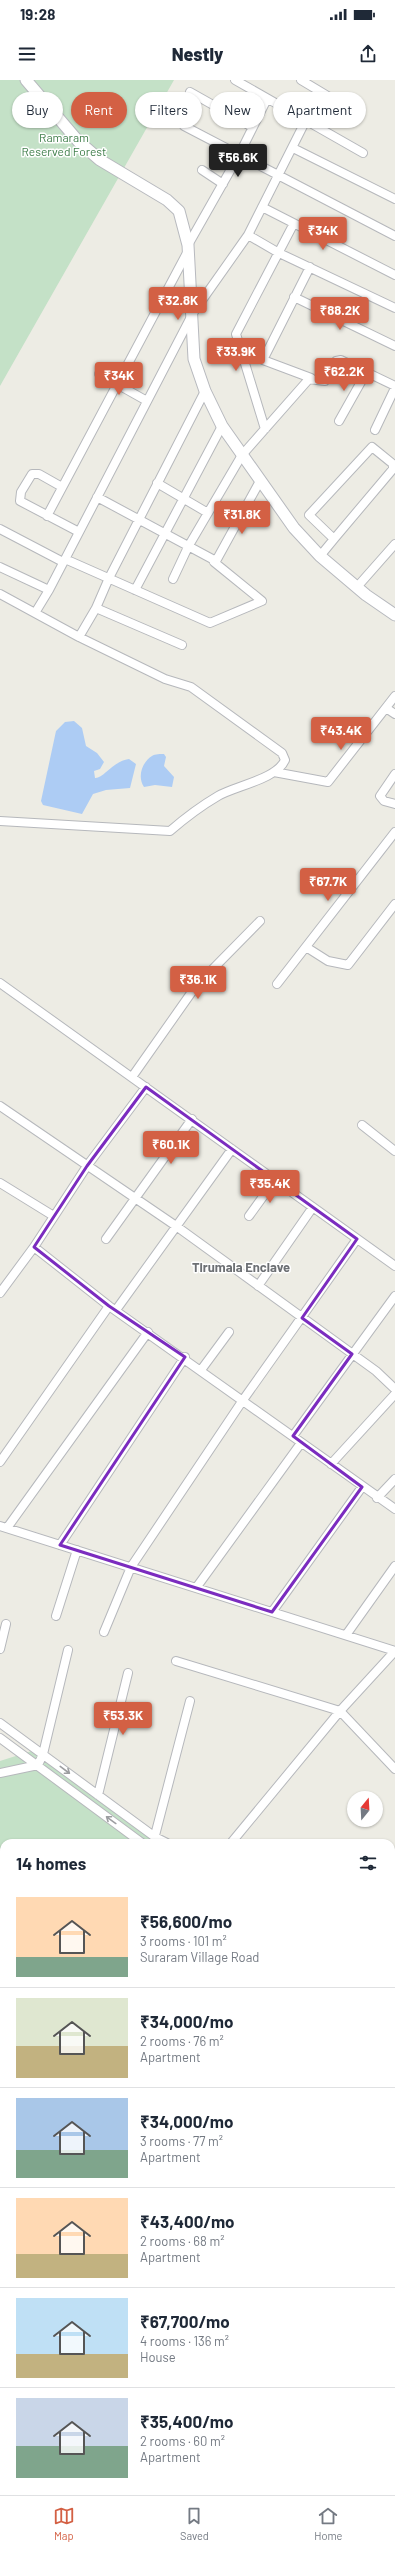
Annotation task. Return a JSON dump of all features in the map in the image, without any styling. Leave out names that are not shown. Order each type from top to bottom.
[{"type":"main road","points":[[26,80],[78,140],[100,160],[167,200],[179,211],[188,248],[193,313],[194,359],[204,392],[222,426],[260,482],[294,528],[320,556],[357,587],[395,615]]},
{"type":"street","points":[[235,80],[273,102]]},
{"type":"street","points":[[301,80],[321,92]]},
{"type":"street","points":[[265,103],[267,99]]},
{"type":"street","points":[[188,128],[278,177],[395,236]]},
{"type":"street","points":[[47,516],[188,248],[239,156],[252,128]]},
{"type":"street","points":[[35,613],[49,590],[193,313],[248,235],[302,128]]},
{"type":"street","points":[[320,128],[363,153]]},
{"type":"street","points":[[292,148],[395,199]]},
{"type":"street","points":[[202,170],[223,184]]},
{"type":"street","points":[[262,207],[293,225],[395,275]]},
{"type":"street","points":[[265,430],[236,334],[293,225]]},
{"type":"street","points":[[248,235],[279,253],[395,308]]},
{"type":"street","points":[[310,267],[263,360],[311,378],[325,381],[338,360],[395,387],[375,430]]},
{"type":"street","points":[[294,297],[395,346]]},
{"type":"street","points":[[339,421],[366,373]]},
{"type":"street","points":[[100,374],[148,401]]},
{"type":"street","points":[[173,579],[188,547],[242,455],[311,378]]},
{"type":"street","points":[[79,637],[96,608],[108,578],[204,392]]},
{"type":"street","points":[[135,590],[222,426]]},
{"type":"street","points":[[320,556],[393,469],[393,464],[372,447],[309,515],[334,539]]},
{"type":"street","points":[[62,487],[39,474],[29,476],[19,497],[20,501],[79,532]]},
{"type":"street","points":[[214,562],[217,561],[260,482]]},
{"type":"street","points":[[157,483],[208,513]]},
{"type":"street","points":[[0,530],[64,561],[108,578],[210,623],[262,601],[214,562],[97,497]]},
{"type":"street","points":[[357,587],[395,544]]},
{"type":"street","points":[[0,566],[49,590]]},
{"type":"street","points":[[0,594],[79,637],[165,679],[191,687],[282,753],[285,760],[283,764],[274,772],[220,795],[193,812],[170,831],[0,821]]},
{"type":"street","points":[[96,608],[182,645]]},
{"type":"street","points":[[274,772],[328,782],[395,696]]},
{"type":"street","points":[[386,708],[395,714]]},
{"type":"street","points":[[395,774],[380,796],[384,801],[395,804]]},
{"type":"street","points":[[277,984],[395,832]]},
{"type":"street","points":[[306,947],[328,961],[348,965],[395,904]]},
{"type":"street","points":[[132,1076],[196,986],[260,921]]},
{"type":"street","points":[[0,983],[132,1076],[395,1266]]},
{"type":"street","points":[[0,1293],[34,1247],[52,1215],[146,1087]]},
{"type":"street","points":[[0,1106],[176,1226],[376,1371],[395,1389]]},
{"type":"street","points":[[106,1239],[192,1119]]},
{"type":"street","points":[[362,1125],[395,1150]]},
{"type":"street","points":[[0,1462],[232,1149]]},
{"type":"street","points":[[249,1216],[275,1180]]},
{"type":"street","points":[[0,1182],[52,1215]]},
{"type":"street","points":[[258,1286],[313,1207]]},
{"type":"street","points":[[104,1632],[131,1567],[243,1400],[357,1239]]},
{"type":"street","points":[[34,1247],[113,1308],[185,1358],[377,1498],[395,1509]]},
{"type":"street","points":[[293,1436],[395,1296]]},
{"type":"street","points":[[148,1332],[3,1527],[395,1651],[340,1711],[234,1839]]},
{"type":"street","points":[[201,1370],[229,1332]]},
{"type":"street","points":[[60,1544],[185,1358]]},
{"type":"street","points":[[331,1464],[395,1394]]},
{"type":"street","points":[[196,1588],[301,1442]]},
{"type":"street","points":[[377,1498],[395,1480]]},
{"type":"street","points":[[272,1612],[362,1487]]},
{"type":"street","points":[[56,1616],[77,1550]]},
{"type":"street","points":[[346,1635],[395,1566]]},
{"type":"street","points":[[0,1649],[6,1624]]},
{"type":"street","points":[[38,1765],[43,1754],[68,1650]]},
{"type":"street","points":[[176,1661],[340,1711],[395,1769]]},
{"type":"street","points":[[98,1795],[128,1673]]},
{"type":"street","points":[[154,1839],[190,1701]]},
{"type":"street","points":[[0,1722],[98,1795],[153,1839]]},
{"type":"street","points":[[0,1738],[137,1839]]},
{"type":"street","points":[[0,1773],[38,1765]]},
{"type":"highlighted area","points":[[146,1087],[357,1239],[302,1318],[352,1354],[293,1436],[362,1487],[272,1612],[60,1545],[185,1357],[109,1306],[34,1247],[87,1166]]},
{"type":"green space","name":"Ramaram Reserved Forest","points":[[0,80],[174,80],[167,92],[135,92],[135,128],[147,128],[0,386]]},
{"type":"green space","points":[[38,1749],[152,1839],[0,1839],[0,1761]]},
{"type":"water","points":[[74,721],[82,728],[86,746],[97,753],[104,762],[100,769],[94,771],[95,778],[98,778],[123,760],[129,759],[136,764],[130,788],[106,790],[93,794],[82,814],[43,805],[41,801],[56,731],[65,722]]},
{"type":"water","points":[[164,754],[166,757],[164,766],[174,777],[172,787],[155,785],[144,787],[141,779],[143,766],[153,755]]},
{"type":"district","name":"Tirumala Enclave","points":[[241,1267]]}]
